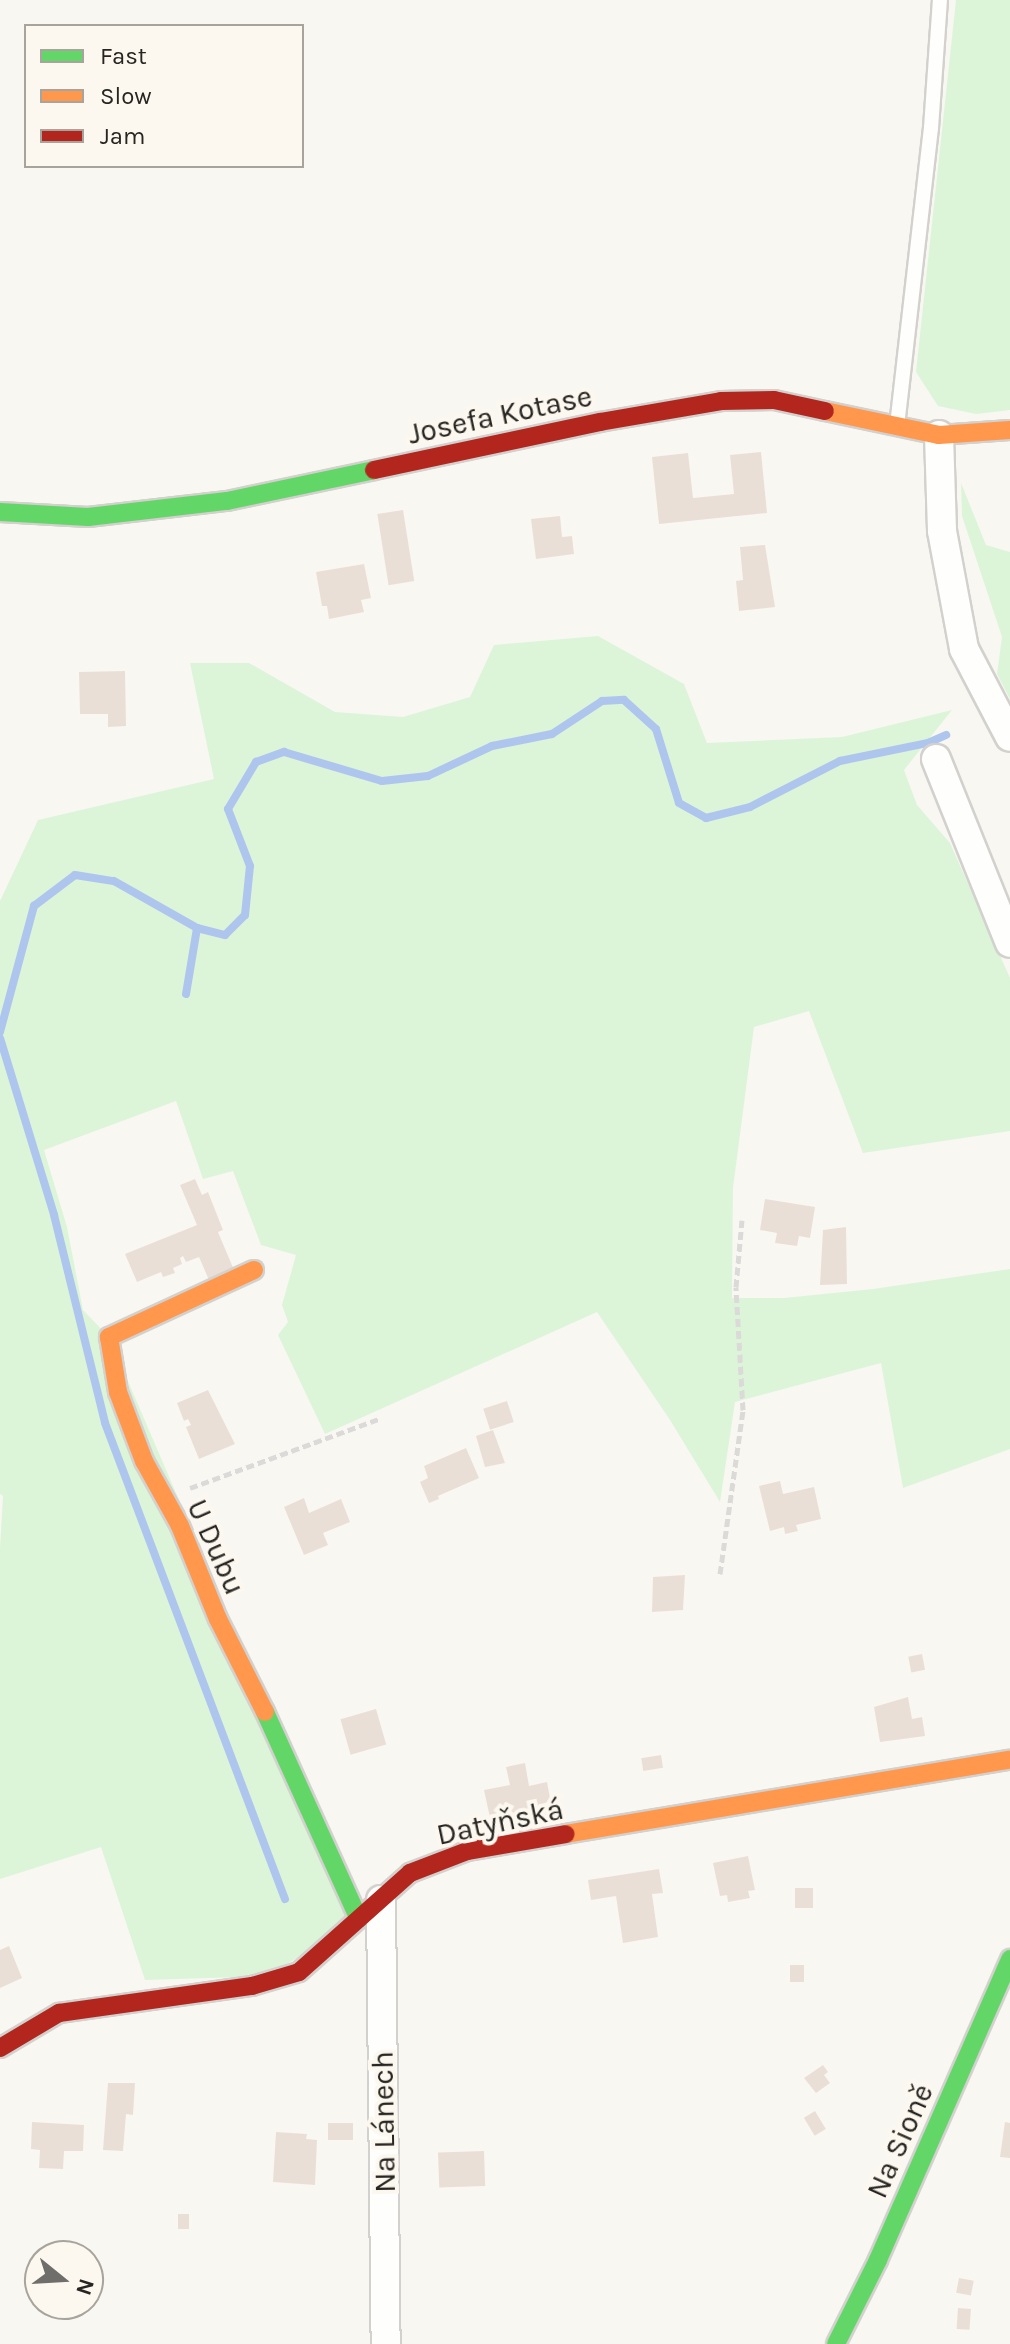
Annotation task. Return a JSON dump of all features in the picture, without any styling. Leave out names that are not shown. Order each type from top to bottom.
[{"type":"street","name":"Josefa Kotase","points":[[0,512],[88,517],[227,501],[600,422],[721,401],[774,400],[939,435],[1010,430]]},
{"type":"street","points":[[939,435],[942,531],[964,649],[1010,737]]},
{"type":"street","points":[[936,759],[1010,943]]},
{"type":"street","name":"U Dubu","points":[[254,1270],[109,1337],[118,1392],[144,1461],[180,1526],[218,1619],[280,1741],[359,1919]]},
{"type":"street","name":"Datyňská","points":[[0,2048],[59,2013],[252,1986],[299,1972],[410,1873],[467,1851],[1010,1760]]},
{"type":"street","name":"Na Lánech","points":[[381,1900],[386,2344]]},
{"type":"street","name":"Na Sioně","points":[[836,2344],[878,2260],[1010,1959]]},
{"type":"lane","points":[[897,426],[931,128],[940,0]]},
{"type":"path","points":[[720,1574],[743,1410],[736,1287],[742,1220]]},
{"type":"path","points":[[163,1498],[381,1418]]},
{"type":"green space","points":[[956,0],[1010,0],[1010,410],[976,414],[938,406],[916,372]]},
{"type":"green space","points":[[961,483],[986,545],[1010,552],[1010,699],[997,674],[1002,637],[962,516]]},
{"type":"green space","points":[[598,636],[684,684],[707,743],[842,737],[952,710],[904,770],[917,805],[950,843],[1010,978],[1010,1131],[863,1153],[809,1011],[754,1027],[733,1188],[732,1298],[784,1298],[873,1289],[1010,1269],[1010,1449],[903,1488],[881,1363],[735,1402],[720,1502],[670,1420],[597,1312],[325,1434],[278,1335],[288,1322],[282,1305],[296,1255],[261,1245],[233,1171],[203,1179],[176,1101],[44,1150],[67,1227],[83,1310],[109,1337],[359,1919],[268,1976],[145,1980],[101,1847],[0,1879],[0,1548],[3,1496],[0,1494],[0,901],[38,820],[214,779],[190,663],[249,663],[335,712],[403,717],[470,697],[494,645]]},
{"type":"building","points":[[761,452],[767,513],[659,524],[652,457],[688,453],[693,498],[734,494],[730,455]]},
{"type":"building","points":[[403,510],[414,581],[389,585],[377,514]]},
{"type":"building","points":[[560,516],[562,537],[572,536],[574,554],[536,559],[531,519]]},
{"type":"building","points":[[765,545],[775,607],[739,611],[736,581],[743,580],[740,547]]},
{"type":"building","points":[[364,564],[371,598],[361,600],[364,612],[329,619],[327,606],[322,606],[316,572]]},
{"type":"building","points":[[125,671],[126,726],[108,727],[108,714],[80,714],[79,672]]},
{"type":"building","points":[[195,1179],[202,1195],[208,1192],[223,1230],[218,1232],[234,1270],[209,1280],[199,1257],[186,1262],[183,1256],[180,1258],[182,1264],[173,1268],[175,1273],[163,1277],[161,1272],[137,1282],[125,1254],[197,1225],[180,1185]]},
{"type":"building","points":[[765,1199],[815,1207],[810,1238],[799,1236],[797,1246],[775,1243],[777,1233],[760,1230]]},
{"type":"building","points":[[846,1227],[847,1284],[820,1285],[823,1230]]},
{"type":"building","points":[[208,1390],[235,1444],[199,1459],[186,1427],[191,1425],[188,1419],[184,1421],[177,1403]]},
{"type":"building","points":[[507,1401],[514,1422],[490,1430],[483,1409]]},
{"type":"building","points":[[493,1430],[505,1463],[485,1467],[476,1436]]},
{"type":"building","points":[[466,1448],[479,1478],[429,1503],[420,1482],[428,1478],[424,1466]]},
{"type":"building","points":[[780,1481],[783,1494],[814,1487],[821,1519],[796,1525],[798,1531],[785,1534],[784,1527],[770,1531],[759,1486]]},
{"type":"building","points":[[304,1498],[309,1513],[341,1499],[350,1522],[323,1533],[328,1545],[304,1555],[284,1507]]},
{"type":"building","points":[[685,1575],[683,1610],[652,1612],[653,1577]]},
{"type":"building","points":[[922,1654],[925,1670],[911,1672],[908,1657]]},
{"type":"building","points":[[908,1697],[912,1719],[922,1717],[925,1736],[880,1742],[874,1707]]},
{"type":"building","points":[[376,1709],[386,1745],[351,1755],[340,1719]]},
{"type":"building","points":[[661,1755],[663,1768],[643,1771],[641,1758]]},
{"type":"building","points":[[525,1763],[529,1786],[547,1782],[553,1814],[492,1827],[484,1790],[510,1785],[506,1767]]},
{"type":"building","points":[[748,1856],[755,1890],[748,1891],[750,1898],[728,1902],[727,1895],[720,1896],[713,1863]]},
{"type":"building","points":[[659,1869],[663,1893],[652,1894],[658,1937],[623,1943],[616,1896],[591,1900],[588,1880]]},
{"type":"building","points":[[795,1888],[813,1888],[813,1908],[795,1908]]},
{"type":"building","points":[[9,1946],[22,1978],[0,1988],[0,1950]]},
{"type":"building","points":[[790,1965],[804,1965],[804,1982],[790,1982]]},
{"type":"building","points":[[823,2065],[828,2072],[824,2075],[830,2083],[816,2093],[804,2078]]},
{"type":"building","points":[[108,2083],[135,2083],[133,2115],[126,2114],[123,2151],[103,2150]]},
{"type":"building","points":[[815,2111],[826,2129],[815,2136],[804,2118]]},
{"type":"building","points":[[32,2122],[84,2125],[83,2151],[64,2151],[63,2169],[39,2168],[40,2150],[31,2149]]},
{"type":"building","points":[[1005,2122],[1010,2123],[1010,2158],[1000,2157]]},
{"type":"building","points":[[328,2123],[353,2123],[353,2140],[328,2140]]},
{"type":"building","points":[[276,2132],[307,2134],[306,2139],[317,2140],[315,2185],[273,2182]]},
{"type":"building","points":[[484,2151],[485,2186],[439,2188],[438,2153]]},
{"type":"building","points":[[178,2214],[189,2214],[189,2229],[178,2229]]},
{"type":"building","points":[[959,2278],[974,2281],[971,2296],[956,2293]]},
{"type":"building","points":[[958,2308],[971,2309],[970,2330],[957,2329]]},
{"type":"waterway","points":[[0,1032],[34,906],[75,875],[114,881],[197,928],[225,935],[245,915],[250,866],[228,809],[256,762],[284,752],[382,781],[428,776],[492,746],[552,734],[602,701],[624,700],[656,729],[679,803],[706,818],[750,807],[840,761],[928,743],[946,735]]},
{"type":"waterway","points":[[186,994],[197,928]]},
{"type":"waterway","points":[[0,1038],[54,1215],[105,1423],[285,1899]]},
{"type":"traffic: fast","points":[[0,512],[88,517],[227,501],[374,470]]},
{"type":"traffic: fast","points":[[265,1712],[359,1919]]},
{"type":"traffic: fast","points":[[836,2344],[878,2260],[1010,1959]]},
{"type":"traffic: slow","points":[[825,411],[939,435],[1010,430]]},
{"type":"traffic: slow","points":[[254,1270],[109,1337],[118,1392],[144,1461],[180,1526],[218,1619],[265,1712]]},
{"type":"traffic: slow","points":[[566,1834],[1010,1760]]},
{"type":"traffic: jam","points":[[374,470],[600,422],[721,401],[774,400],[825,411]]},
{"type":"traffic: jam","points":[[0,2048],[59,2013],[252,1986],[299,1972],[410,1873],[467,1851],[566,1834]]}]
